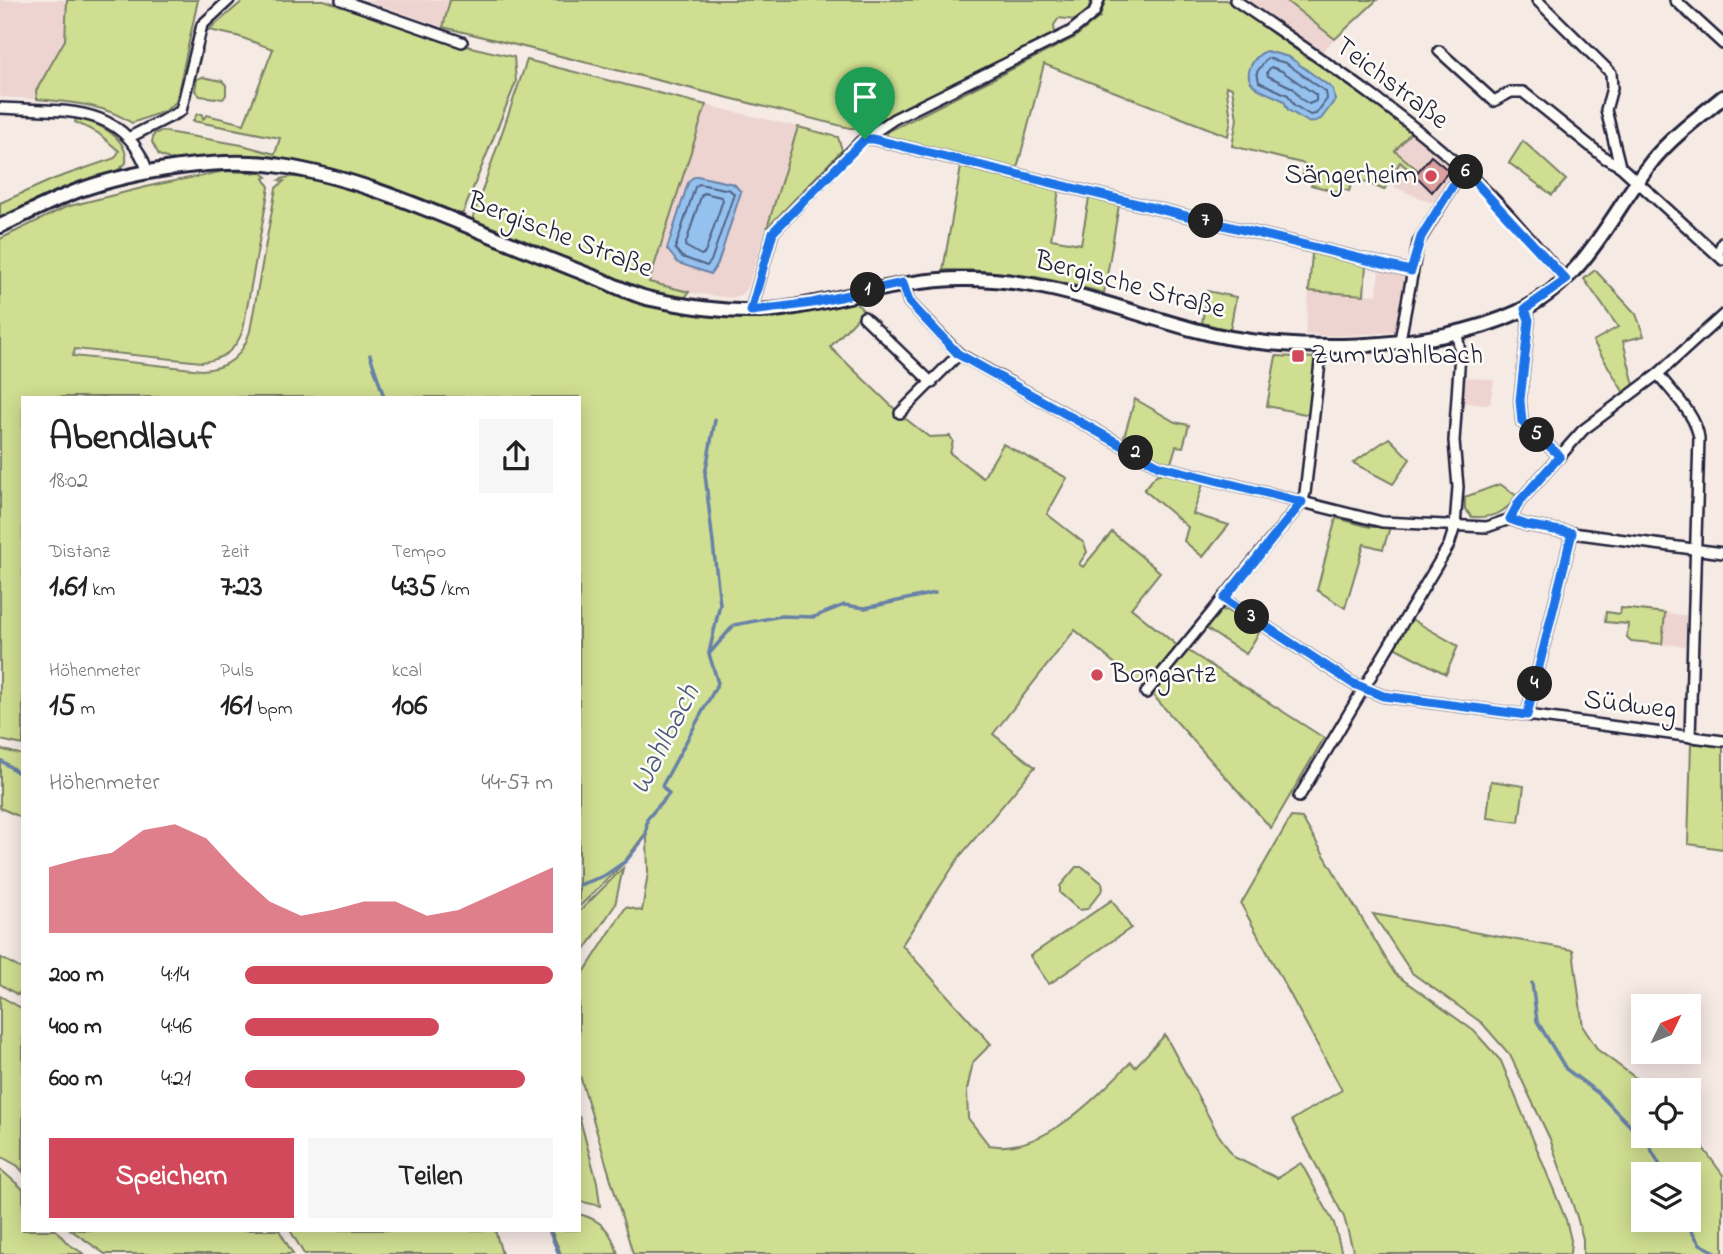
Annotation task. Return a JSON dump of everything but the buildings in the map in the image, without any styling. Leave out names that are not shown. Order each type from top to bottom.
[{"type":"main road","name":"Bergische Straße","points":[[0,226],[79,191],[148,172],[219,164],[276,165],[318,173],[386,194],[644,298],[694,307],[751,311],[812,303],[903,283],[967,279],[1017,281],[1067,290],[1197,331],[1259,342],[1322,345],[1400,340],[1457,333],[1491,324],[1525,309],[1566,280],[1593,251],[1659,152],[1723,97]]},
{"type":"street","points":[[130,137],[181,111],[202,25],[229,0]]},
{"type":"street","points":[[341,0],[462,42]]},
{"type":"street","points":[[751,311],[773,232],[865,139],[894,119],[1070,32],[1094,13],[1099,0]]},
{"type":"street","name":"Teichstraße","points":[[1235,0],[1324,61],[1463,169],[1566,280]]},
{"type":"street","points":[[1537,0],[1611,73],[1612,88],[1606,110],[1620,166]]},
{"type":"street","points":[[1675,0],[1723,44]]},
{"type":"street","points":[[1439,51],[1494,101],[1511,92],[1523,92],[1605,158],[1620,166],[1720,256],[1723,242]]},
{"type":"street","points":[[0,108],[87,114],[114,124],[130,137],[142,154],[148,172]]},
{"type":"street","points":[[865,139],[1411,271]]},
{"type":"street","points":[[1400,340],[1411,271],[1421,237],[1463,169]]},
{"type":"street","points":[[903,283],[909,302],[958,354],[1159,466],[1382,522],[1487,527],[1510,519],[1526,525],[1572,533],[1723,553]]},
{"type":"street","points":[[1525,309],[1529,320],[1520,400],[1522,422],[1560,456]]},
{"type":"street","points":[[1510,519],[1519,502],[1592,422],[1658,374],[1723,315]]},
{"type":"street","points":[[864,317],[932,383]]},
{"type":"street","points":[[1299,797],[1449,545],[1455,526],[1458,486],[1454,441],[1460,353],[1457,333]]},
{"type":"street","points":[[1146,692],[1302,502],[1322,345]]},
{"type":"street","points":[[901,413],[958,354]]},
{"type":"street","points":[[1658,374],[1698,428],[1690,737]]},
{"type":"street","points":[[1527,715],[1572,533]]},
{"type":"street","name":"Südweg","points":[[1224,599],[1364,688],[1383,696],[1723,741]]},
{"type":"shaded area","points":[[0,0],[67,0],[65,40],[36,91],[37,99],[0,97]]},
{"type":"shaded area","points":[[365,0],[450,0],[443,27]]},
{"type":"shaded area","points":[[1243,0],[1285,0],[1335,39],[1320,53]]},
{"type":"shaded area","points":[[706,105],[798,127],[748,287],[741,295],[731,298],[676,291],[649,282]]},
{"type":"shaded area","points":[[1412,131],[1454,168],[1453,175],[1438,201],[1429,202],[1387,184],[1400,162],[1391,155]]},
{"type":"shaded area","points":[[1379,268],[1403,274],[1405,279],[1396,332],[1335,336],[1305,334],[1309,291],[1377,295]]},
{"type":"shaded area","points":[[1465,377],[1494,380],[1490,404],[1463,403]]},
{"type":"shaded area","points":[[1665,613],[1691,616],[1690,641],[1684,646],[1662,644]]},
{"type":"green space","points":[[67,0],[198,0],[176,102],[165,111],[132,123],[98,108],[37,99],[36,91],[65,40]]},
{"type":"green space","points":[[244,0],[324,0],[440,40],[514,57],[516,82],[463,213],[456,215],[368,181],[332,171],[233,158],[174,161],[159,155],[152,142],[154,134],[161,131],[242,145],[275,154],[280,138],[193,121],[197,114],[202,114],[203,119],[207,115],[244,124],[273,49],[237,36],[209,30]]},
{"type":"green space","points":[[450,0],[1091,0],[1088,11],[1075,20],[1059,18],[1054,25],[1055,34],[865,128],[850,128],[443,27]]},
{"type":"green space","points":[[1105,0],[1226,0],[1309,59],[1312,56],[1412,131],[1395,151],[1419,171],[1421,180],[1400,162],[1384,190],[1354,177],[1349,191],[1339,188],[1338,192],[1311,185],[1312,180],[1302,178],[1305,164],[1232,146],[1237,119],[1232,88],[1226,86],[1231,119],[1228,136],[1044,64],[1017,169],[887,137],[887,132],[1074,38],[1100,17]]},
{"type":"green space","points":[[1285,0],[1377,0],[1335,39]]},
{"type":"green space","points":[[527,60],[706,105],[649,282],[689,292],[685,298],[670,297],[614,280],[546,254],[474,221],[473,217]]},
{"type":"green space","points":[[202,77],[222,81],[226,85],[223,99],[200,96],[195,91],[197,79]]},
{"type":"green space","points":[[77,117],[110,132],[122,146],[126,163],[117,171],[59,191],[0,218],[0,203],[54,179],[115,158],[119,151],[98,133],[75,122]]},
{"type":"green space","points":[[798,127],[838,137],[842,150],[767,228]]},
{"type":"green space","points":[[1523,141],[1566,180],[1552,195],[1509,163]]},
{"type":"green space","points":[[961,167],[1059,190],[1051,239],[1081,244],[1089,198],[1119,205],[1104,293],[1024,275],[943,270]]},
{"type":"green space","points":[[225,171],[262,173],[267,177],[264,178],[269,187],[243,330],[228,353],[202,362],[75,349],[73,356],[202,370],[220,367],[233,360],[243,348],[250,331],[276,188],[284,181],[279,180],[302,178],[340,186],[389,202],[619,295],[668,309],[720,317],[765,317],[855,302],[864,311],[830,347],[902,416],[929,437],[950,436],[953,441],[950,453],[983,478],[1003,444],[1067,478],[1047,514],[1084,543],[1087,552],[1079,564],[1083,567],[1112,532],[1160,572],[1131,608],[1179,647],[1145,689],[1075,630],[993,734],[1035,767],[960,856],[902,945],[991,1044],[973,1062],[967,1090],[968,1118],[989,1145],[1009,1146],[1048,1132],[1085,1106],[1131,1062],[1135,1067],[1165,1035],[1218,1134],[1234,1157],[1277,1178],[1301,1163],[1334,1223],[1342,1254],[633,1254],[581,1079],[581,977],[626,907],[642,911],[648,873],[647,838],[644,835],[621,866],[581,905],[581,396],[21,396],[21,745],[0,740],[0,239],[66,207]]},
{"type":"green space","points":[[1312,253],[1366,265],[1364,295],[1309,291]]},
{"type":"green space","points":[[1595,270],[1636,314],[1644,336],[1623,341],[1634,385],[1624,393],[1593,341],[1618,327],[1584,279]]},
{"type":"green space","points":[[1207,291],[1236,297],[1230,330],[1202,323]]},
{"type":"green space","points":[[1276,356],[1316,358],[1310,415],[1267,406]]},
{"type":"green space","points":[[1135,399],[1175,422],[1189,425],[1183,447],[1176,446],[1171,463],[1160,461],[1123,440]]},
{"type":"green space","points":[[1389,438],[1410,459],[1393,484],[1353,463]]},
{"type":"green space","points":[[1166,472],[1204,481],[1193,514],[1229,525],[1203,557],[1184,541],[1188,527],[1144,490],[1156,475]]},
{"type":"green space","points":[[1500,484],[1518,497],[1498,513],[1487,517],[1472,517],[1465,509],[1465,497]]},
{"type":"green space","points":[[1336,518],[1370,527],[1390,527],[1383,549],[1364,544],[1345,608],[1317,590]]},
{"type":"green space","points":[[1621,608],[1665,613],[1662,644],[1631,641],[1627,637],[1628,624],[1605,622],[1606,612],[1620,614]]},
{"type":"green space","points":[[1226,610],[1260,631],[1246,654],[1205,628],[1218,611]]},
{"type":"green space","points":[[1411,619],[1458,646],[1446,674],[1394,647]]},
{"type":"green space","points":[[1187,650],[1324,738],[1271,828],[1151,693]]},
{"type":"green space","points":[[1691,743],[1723,747],[1723,849],[1688,844]]},
{"type":"green space","points":[[0,749],[21,754],[21,817],[0,808]]},
{"type":"green space","points":[[1491,781],[1524,786],[1519,822],[1487,818]]},
{"type":"green space","points":[[1291,817],[1302,818],[1395,974],[1474,1031],[1501,1061],[1566,1220],[1571,1240],[1570,1254],[1354,1254],[1344,1217],[1292,1120],[1342,1090],[1241,904]]},
{"type":"green space","points":[[1076,867],[1083,867],[1102,883],[1103,889],[1087,909],[1079,910],[1060,893],[1060,886]]},
{"type":"green space","points":[[623,868],[615,905],[581,956],[581,910]]},
{"type":"green space","points":[[1112,900],[1131,928],[1049,984],[1030,956]]},
{"type":"green space","points":[[1373,914],[1573,950],[1583,1027],[1598,1050],[1636,1078],[1631,1078],[1631,1148],[1701,1148],[1701,1145],[1723,1175],[1723,1254],[1583,1254],[1583,1239],[1577,1217],[1550,1139],[1510,1055],[1482,1023],[1412,973]]},
{"type":"green space","points":[[0,957],[21,969],[21,990],[18,995],[0,984]]},
{"type":"green space","points":[[0,996],[21,1008],[21,1170],[0,1156]]},
{"type":"green space","points":[[581,1123],[597,1182],[600,1206],[581,1201]]},
{"type":"green space","points":[[0,1169],[21,1187],[21,1232],[58,1232],[67,1243],[84,1254],[0,1254]]},
{"type":"green space","points":[[581,1215],[605,1228],[613,1239],[618,1254],[561,1254],[552,1232],[581,1232]]},
{"type":"green space","points":[[74,1232],[280,1232],[293,1254],[105,1254]]},
{"type":"green space","points":[[291,1232],[496,1232],[502,1254],[304,1254]]},
{"type":"water","points":[[1266,51],[1289,57],[1333,89],[1335,100],[1321,119],[1310,123],[1288,110],[1284,101],[1254,86],[1249,75],[1251,65]]},
{"type":"water","points":[[697,176],[734,184],[741,192],[718,263],[711,274],[678,263],[667,249],[688,183]]},
{"type":"waterway","points":[[370,355],[384,396]]},
{"type":"waterway","points":[[709,653],[720,604],[705,474],[715,420]]},
{"type":"waterway","name":"Wahlbach","points":[[581,884],[604,876],[626,861],[646,836],[647,819],[669,794],[662,786],[718,683],[709,654],[734,625],[781,616],[814,617],[844,605],[865,608],[935,593]]},
{"type":"waterway","points":[[0,760],[21,775]]},
{"type":"waterway","points":[[1532,983],[1537,1021],[1566,1069],[1598,1093],[1648,1144],[1658,1162]]},
{"type":"waterway","name":"Wahlbach","points":[[550,1232],[559,1254]]},
{"type":"waterway","points":[[1692,1232],[1700,1244],[1719,1254]]},
{"type":"place","name":"Sängerheim","points":[[1431,176]]},
{"type":"place","name":"Zum Wahlbach","points":[[1298,356]]},
{"type":"place","name":"Bongartz","points":[[1097,675]]},
{"type":"route","points":[[865,139],[1411,271],[1421,237],[1463,169],[1490,195],[1566,280],[1525,309],[1529,320],[1520,400],[1522,422],[1560,456],[1519,502],[1510,519],[1526,525],[1572,533],[1527,715],[1383,696],[1352,683],[1224,599],[1302,502],[1159,466],[958,354],[909,302],[903,283],[812,303],[751,311],[773,232],[865,139]]}]
